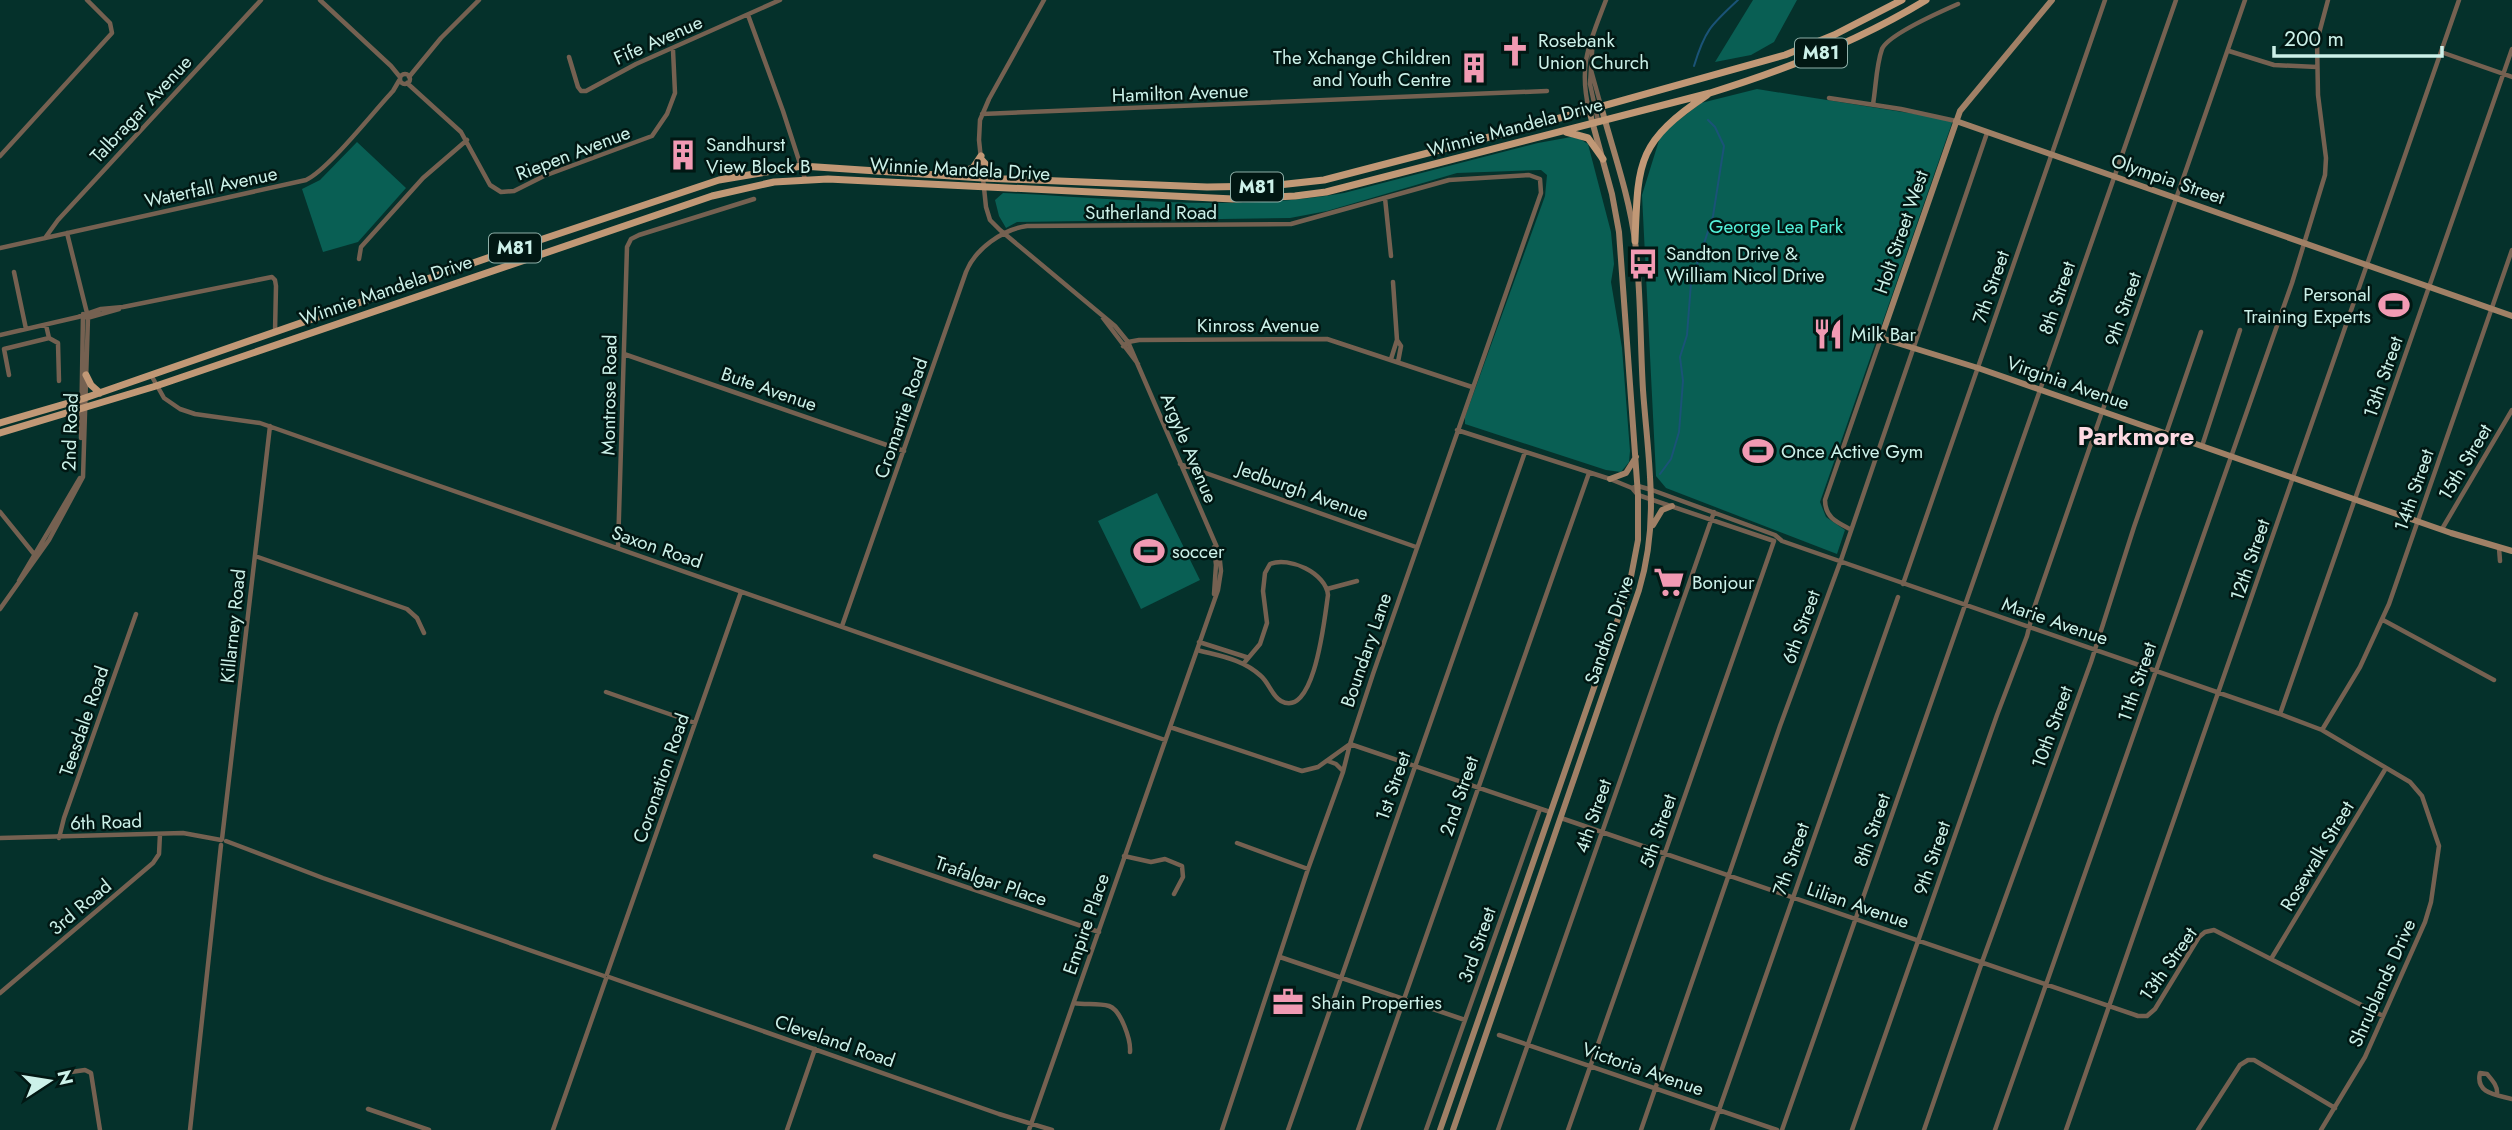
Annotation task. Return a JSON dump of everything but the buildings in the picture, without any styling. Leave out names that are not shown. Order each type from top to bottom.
[{"type":"main road","name":"Winnie Mandela Drive","points":[[0,423],[100,393],[697,187],[738,176],[802,166],[982,178],[1218,188],[1291,185],[1360,172],[1785,55],[1846,30],[1902,0]]},
{"type":"main road","name":"Winnie Mandela Drive","points":[[0,433],[156,386],[681,205],[752,186],[805,179],[855,180],[1233,199],[1295,196],[1347,188],[1762,77],[1833,48],[1894,19],[1926,0]]},
{"type":"main road","name":"Holt Street West","points":[[1881,338],[1956,121],[1972,96],[2052,0]]},
{"type":"main road","points":[[1635,241],[1637,196],[1645,153],[1666,126],[1710,93]]},
{"type":"main road","points":[[1595,108],[1599,122]]},
{"type":"main road","points":[[1595,108],[1599,122]]},
{"type":"main road","name":"Olympia Street","points":[[1956,121],[2512,316]]},
{"type":"main road","name":"Sandton Drive","points":[[1440,1130],[1629,587],[1638,540],[1639,495],[1635,487],[1636,457],[1619,232],[1603,159],[1599,122]]},
{"type":"main road","name":"Sandton Drive","points":[[1453,1130],[1639,590],[1652,526],[1653,499],[1643,390],[1635,241],[1627,200],[1599,122]]},
{"type":"main road","points":[[1562,131],[1588,138],[1603,159]]},
{"type":"main road","points":[[949,175],[970,170],[981,158],[998,178]]},
{"type":"main road","name":"Virginia Avenue","points":[[1881,338],[1978,368],[2293,479],[2512,551]]},
{"type":"main road","points":[[86,375],[91,385],[100,393]]},
{"type":"main road","points":[[1610,479],[1626,473],[1636,457]]},
{"type":"main road","points":[[1652,526],[1662,510],[1672,506]]},
{"type":"street","points":[[0,156],[113,33],[110,23],[87,0]]},
{"type":"street","name":"Talbragar Avenue","points":[[45,238],[58,220],[261,0]]},
{"type":"street","points":[[320,0],[405,78]]},
{"type":"street","name":"Waterfall Avenue","points":[[0,248],[312,177],[479,0]]},
{"type":"street","name":"Fife Avenue","points":[[569,57],[578,87],[583,91],[636,64],[673,50],[780,0]]},
{"type":"street","points":[[982,114],[1044,0]]},
{"type":"street","points":[[1595,108],[1585,89],[1584,71],[1587,50],[1606,0]]},
{"type":"street","name":"7th Street","points":[[1903,584],[2105,0]]},
{"type":"street","name":"8th Street","points":[[1780,1130],[2176,0]]},
{"type":"street","name":"9th Street","points":[[1852,1130],[2027,636],[2245,0]]},
{"type":"street","name":"11th Street","points":[[1995,1130],[2323,186],[2326,166],[2317,67],[2319,32],[2328,0]]},
{"type":"street","name":"12th Street","points":[[2066,1130],[2459,0]]},
{"type":"street","points":[[1873,104],[1881,53],[1885,44],[1958,4]]},
{"type":"street","points":[[748,15],[805,179]]},
{"type":"street","points":[[1593,36],[1591,69],[1595,108]]},
{"type":"street","name":"13th Street","points":[[2280,714],[2512,49]]},
{"type":"street","name":"Riepen Avenue","points":[[405,78],[457,127],[467,140],[490,186],[508,192],[544,176],[649,139],[659,129],[675,93],[673,50]]},
{"type":"street","points":[[2229,51],[2274,65],[2317,67]]},
{"type":"street","points":[[2441,52],[2512,77]]},
{"type":"street","name":"Hamilton Avenue","points":[[982,114],[1548,91]]},
{"type":"street","name":"Olympia Street","points":[[1829,98],[1956,121]]},
{"type":"street","name":"Argyle Avenue","points":[[982,114],[979,126],[982,178],[989,217],[1005,234],[1115,326],[1139,365],[1221,564],[1220,584],[1170,727]]},
{"type":"street","name":"6th Street","points":[[1641,1130],[1987,133]]},
{"type":"street","points":[[359,259],[361,247],[423,178],[467,140]]},
{"type":"street","name":"Sutherland Road","points":[[1005,234],[1017,228],[1033,226],[1291,224],[1458,179],[1533,175],[1542,181]]},
{"type":"street","name":"Boundary Lane","points":[[1222,1130],[1417,547],[1541,193],[1542,181]]},
{"type":"street","points":[[1385,198],[1391,256]]},
{"type":"street","name":"Montrose Road","points":[[618,548],[625,256],[628,243],[647,232],[693,222],[754,200]]},
{"type":"street","name":"2nd Road","points":[[67,233],[84,315],[86,375],[83,398]]},
{"type":"street","name":"Cromartie Road","points":[[842,625],[970,262],[984,246],[1005,234]]},
{"type":"street","name":"14th Street","points":[[2322,730],[2360,667],[2383,620],[2512,250]]},
{"type":"street","points":[[14,272],[26,329]]},
{"type":"street","points":[[0,335],[272,277],[276,286],[275,332]]},
{"type":"street","points":[[1391,359],[1397,340],[1393,282]]},
{"type":"street","name":"2nd Road","points":[[0,609],[83,480],[84,315]]},
{"type":"street","points":[[46,325],[49,338]]},
{"type":"street","points":[[2202,446],[2240,330]]},
{"type":"street","name":"10th Street","points":[[1924,1130],[2095,650],[2200,332]]},
{"type":"street","points":[[9,375],[4,349],[49,338],[58,343],[60,380]]},
{"type":"street","name":"Kinross Avenue","points":[[1125,344],[1139,340],[1317,338],[1340,342],[1472,387]]},
{"type":"street","name":"Holt Street West","points":[[1850,529],[1832,519],[1825,500],[1881,338]]},
{"type":"street","points":[[1397,340],[1401,346],[1398,362]]},
{"type":"street","name":"Bute Avenue","points":[[624,355],[904,450]]},
{"type":"street","name":"Saxon Road","points":[[151,375],[164,398],[185,411],[270,426],[1165,740]]},
{"type":"street","name":"15th Street","points":[[2442,529],[2512,410]]},
{"type":"street","name":"Killarney Road","points":[[190,1130],[270,426]]},
{"type":"street","points":[[1457,430],[1635,487]]},
{"type":"street","name":"1st Street","points":[[1288,1130],[1525,452]]},
{"type":"street","name":"Jedburgh Avenue","points":[[1180,463],[1417,547]]},
{"type":"street","name":"2nd Street","points":[[1358,1130],[1589,472]]},
{"type":"street","name":"Marie Avenue","points":[[1635,487],[1652,490],[1714,512],[1775,535],[1782,541]]},
{"type":"street","name":"Marie Avenue","points":[[1639,495],[1774,541],[1782,541],[1841,560],[2322,730],[2410,782],[2418,790],[2437,837]]},
{"type":"street","points":[[0,512],[36,556]]},
{"type":"street","name":"4th Street","points":[[1498,1130],[1714,512]]},
{"type":"street","name":"5th Street","points":[[1568,1130],[1774,541]]},
{"type":"street","points":[[2499,548],[2500,561]]},
{"type":"street","points":[[255,556],[407,609],[417,618],[424,633]]},
{"type":"street","points":[[1199,642],[1245,660],[1265,679],[1280,700],[1292,703],[1301,698],[1308,687],[1317,657],[1327,589],[1321,578],[1282,562],[1270,564],[1263,586],[1267,623],[1260,644],[1245,660]]},
{"type":"street","points":[[1327,589],[1357,581]]},
{"type":"street","name":"Coronation Road","points":[[552,1130],[741,592]]},
{"type":"street","name":"7th Street","points":[[1712,1130],[1898,597]]},
{"type":"street","name":"Teesdale Road","points":[[59,838],[136,614]]},
{"type":"street","points":[[2383,620],[2494,680]]},
{"type":"street","points":[[1197,650],[1245,660]]},
{"type":"street","points":[[606,692],[695,723]]},
{"type":"street","points":[[1170,727],[1297,771],[1308,771],[1350,744],[1550,813]]},
{"type":"street","name":"Empire Place","points":[[1030,1127],[1170,727]]},
{"type":"street","points":[[1327,761],[1336,764],[1343,772]]},
{"type":"street","name":"Rosewalk Street","points":[[2271,959],[2386,768]]},
{"type":"street","name":"3rd Street","points":[[1426,1130],[1540,809]]},
{"type":"street","name":"Lilian Avenue","points":[[1561,818],[2110,1007],[2137,1016],[2147,1016]]},
{"type":"street","name":"6th Road","points":[[0,838],[183,833],[223,842]]},
{"type":"street","name":"3rd Road","points":[[0,993],[153,863],[159,854],[160,834]]},
{"type":"street","name":"Shrublands Drive","points":[[2321,1130],[2361,1066],[2428,913],[2438,860],[2437,837]]},
{"type":"street","name":"Cleveland Road","points":[[223,842],[1030,1127],[1052,1130]]},
{"type":"street","points":[[1237,843],[1308,869]]},
{"type":"street","name":"Trafalgar Place","points":[[875,856],[1099,932]]},
{"type":"street","points":[[1124,856],[1151,862],[1165,859],[1182,866],[1183,877],[1174,894]]},
{"type":"street","name":"13th Street","points":[[2147,1016],[2155,1009],[2199,937],[2212,930],[2271,959]]},
{"type":"street","points":[[1280,957],[1465,1020]]},
{"type":"street","points":[[2271,959],[2383,1016]]},
{"type":"street","points":[[1074,1003],[1115,1009],[1130,1038],[1130,1052]]},
{"type":"street","name":"Victoria Avenue","points":[[1499,1035],[1780,1130]]},
{"type":"street","points":[[787,1130],[815,1049]]},
{"type":"street","points":[[2198,1130],[2239,1065],[2248,1060],[2254,1060],[2335,1108]]},
{"type":"street","points":[[71,1072],[85,1070],[91,1073],[100,1130]]},
{"type":"street","points":[[2497,1094],[2495,1084],[2487,1074],[2480,1073],[2479,1079],[2485,1091],[2491,1095],[2512,1098]]},
{"type":"street","points":[[368,1109],[429,1130]]},
{"type":"green space","points":[[1753,0],[1797,0],[1774,42],[1751,55],[1715,62]]},
{"type":"green space","name":"George Lea Park","points":[[1757,89],[1953,120],[1820,502],[1826,517],[1845,530],[1837,554],[1666,488],[1656,476],[1642,195],[1661,134],[1701,103]]},
{"type":"green space","points":[[1571,137],[1588,144],[1611,232],[1614,264],[1611,282],[1622,348],[1630,451],[1629,462],[1621,472],[1606,470],[1465,424],[1465,417],[1545,196],[1547,175],[1541,170],[1457,173],[1327,211],[1290,218],[1017,222],[1006,228],[999,216],[995,200],[1003,193],[1216,203],[1302,199],[1344,193]]},
{"type":"green space","points":[[357,142],[406,188],[358,242],[323,252],[302,189],[320,180]]},
{"type":"green space","name":"soccer","points":[[1157,493],[1200,580],[1141,609],[1098,521]]},
{"type":"waterway","points":[[1694,66],[1710,29],[1738,0]]},
{"type":"waterway","points":[[1660,474],[1671,459],[1679,432],[1683,381],[1680,357],[1687,335],[1691,283],[1713,216],[1724,146],[1715,127],[1708,120]]},
{"type":"place","name":"Rosebank Union Church","points":[[1515,51]]},
{"type":"place","name":"The Xchange Children and Youth Centre","points":[[1474,68]]},
{"type":"place","name":"Sandhurst View Block B","points":[[683,155]]},
{"type":"place","name":"Sandton Drive & William Nicol Drive","points":[[1643,264]]},
{"type":"place","name":"Personal Training Experts","points":[[2394,305]]},
{"type":"place","name":"Milk Bar","points":[[1828,334]]},
{"type":"place","name":"Once Active Gym","points":[[1758,451]]},
{"type":"place","name":"soccer","points":[[1149,551]]},
{"type":"place","name":"Bonjour","points":[[1669,582]]},
{"type":"place","name":"Shain Properties","points":[[1288,1002]]},
{"type":"district","name":"Parkmore","points":[[2136,436]]}]
